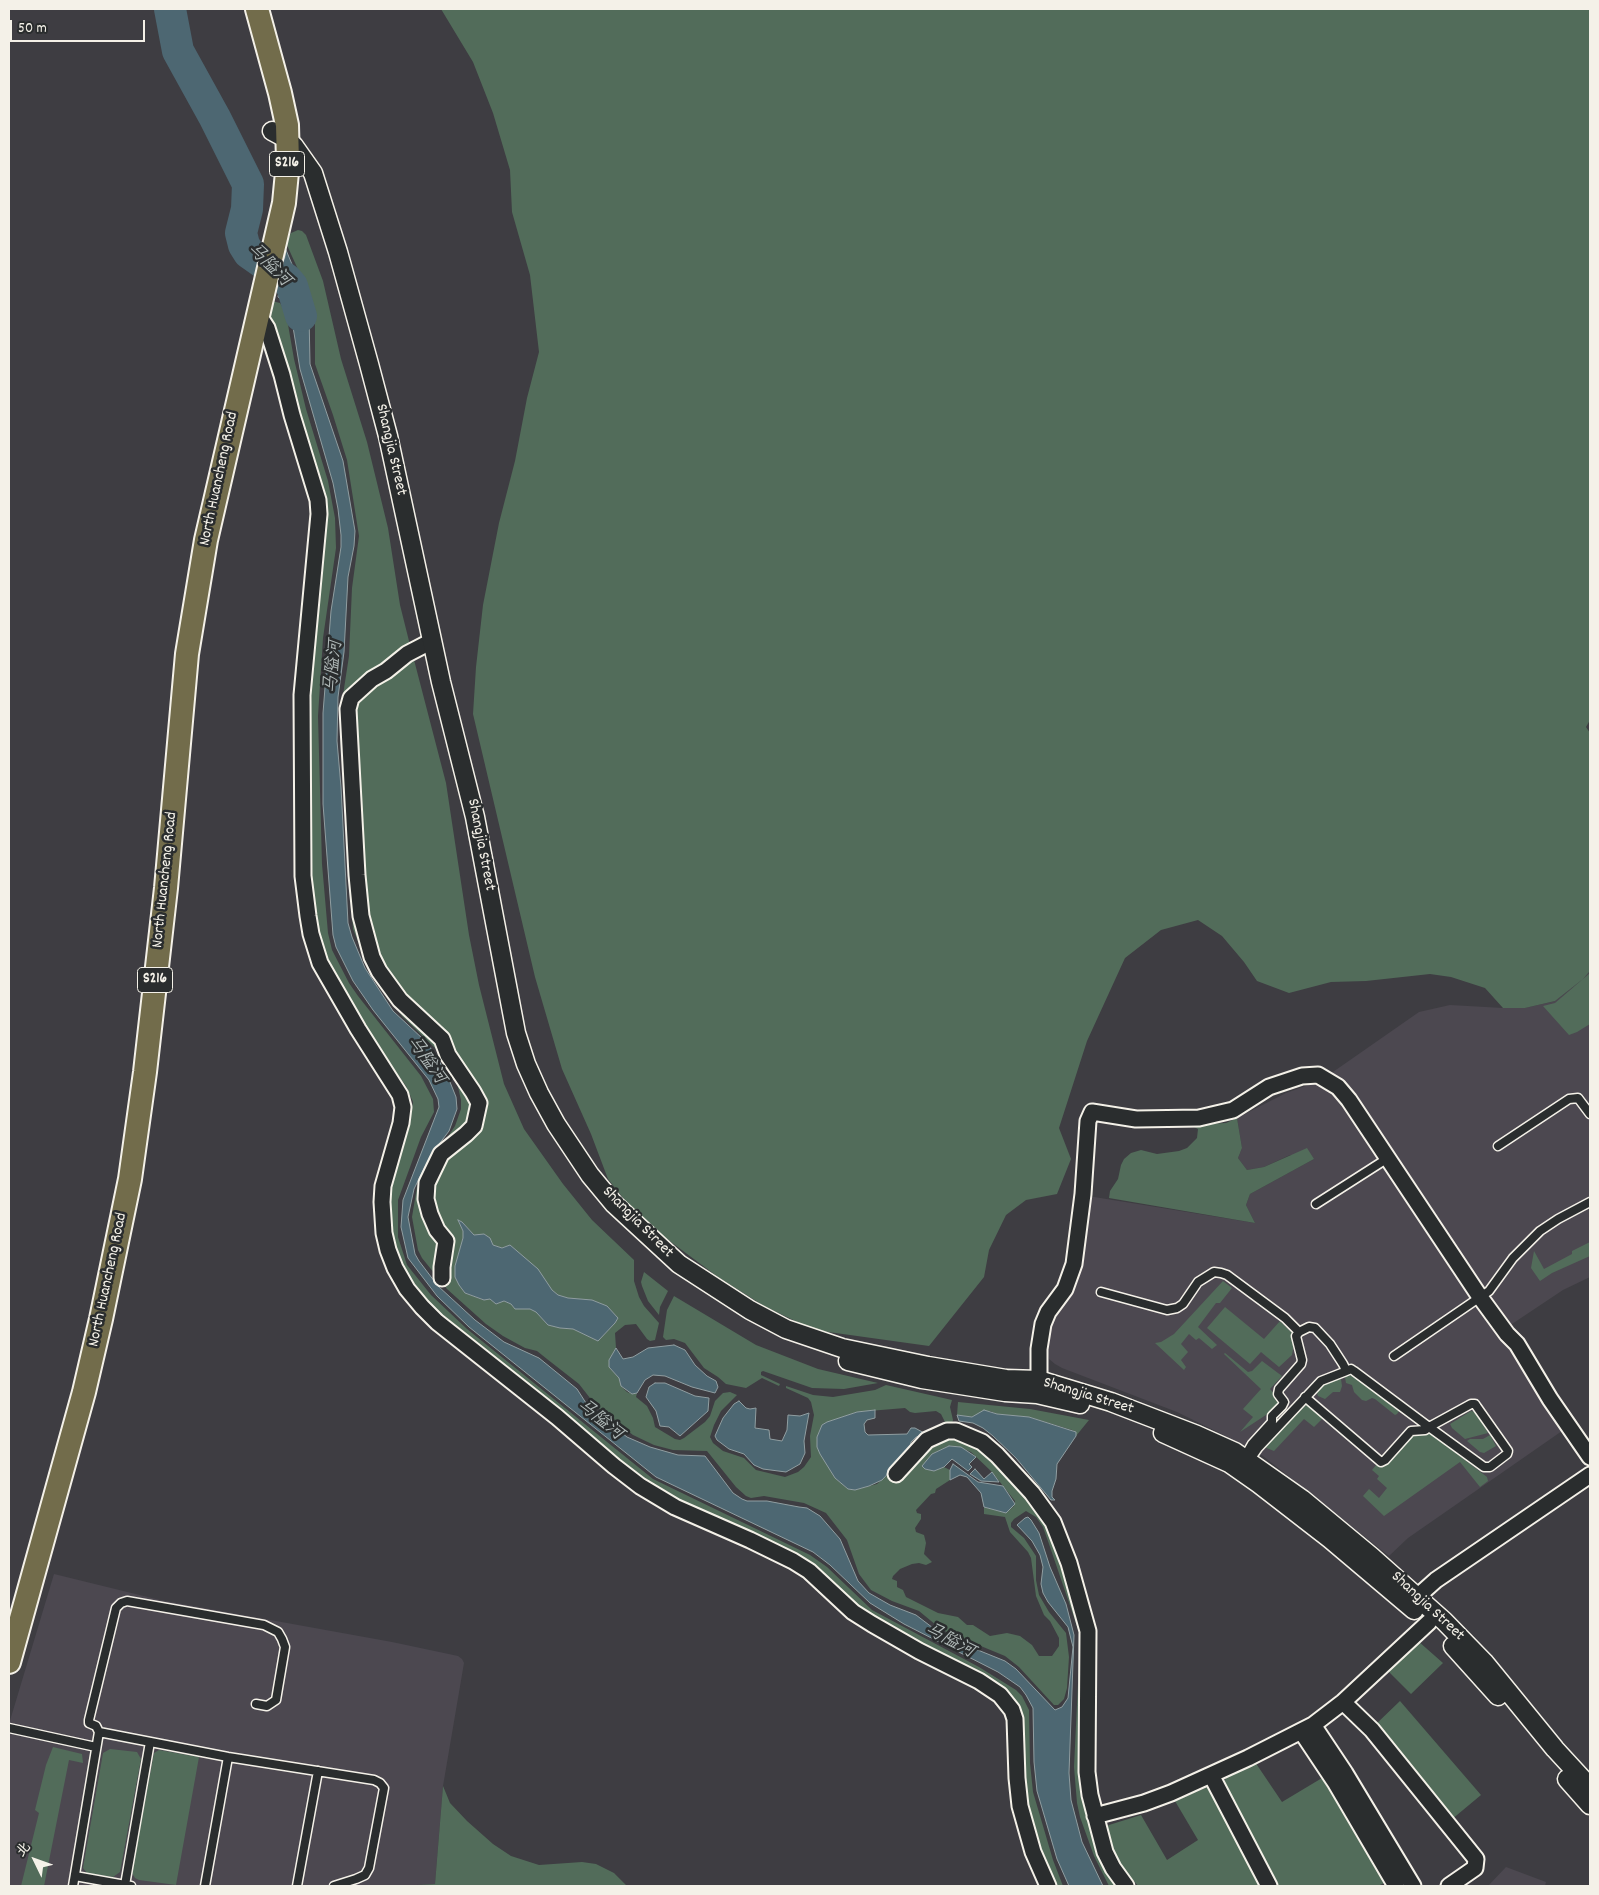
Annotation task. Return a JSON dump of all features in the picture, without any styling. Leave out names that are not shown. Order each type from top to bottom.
[{"type":"main road","name":"North Huancheng Road","points":[[9,1629],[91,1318],[121,1177],[130,1122],[156,886],[175,652],[195,539],[259,290],[270,233],[284,202],[280,143],[272,126],[280,93],[257,9]]},
{"type":"main road","name":"North Huancheng Road","points":[[9,1662],[84,1392],[130,1179],[145,1072],[166,888],[187,654],[206,540],[258,314],[259,290]]},
{"type":"street","name":"Shangjia Street","points":[[280,143],[304,179],[338,292],[378,440],[427,643],[441,682],[475,817],[516,1033],[526,1064],[556,1124],[573,1152],[614,1204],[678,1264],[750,1310],[786,1329],[842,1348],[928,1366],[1006,1379],[1039,1380],[1111,1402],[1197,1435],[1246,1460],[1310,1505],[1417,1597],[1484,1662],[1555,1749],[1590,1786]]},
{"type":"street","points":[[258,314],[267,328],[318,500],[319,514],[310,591],[302,694],[303,876],[308,916],[311,934],[320,963],[358,1029],[400,1095],[403,1107],[401,1123],[383,1186],[382,1202],[384,1233],[395,1268],[407,1289],[422,1308],[437,1322],[557,1417],[640,1486],[676,1507],[792,1561],[809,1572],[853,1612],[911,1646],[979,1681],[1000,1695],[1012,1710],[1015,1719],[1020,1806],[1033,1852],[1048,1886]]},
{"type":"street","name":"Shangjia Street","points":[[427,643],[431,686],[466,818],[496,984],[507,1035],[517,1067],[546,1129],[564,1158],[607,1211],[635,1240],[672,1273],[712,1300],[745,1320],[781,1338],[807,1348],[836,1358],[922,1379],[1004,1392],[1037,1394],[1073,1402],[1136,1422],[1229,1463],[1301,1515],[1429,1622],[1506,1705],[1590,1805]]},
{"type":"street","points":[[427,643],[359,690],[351,698],[348,709],[361,916],[372,957],[379,971],[400,1000],[442,1038],[448,1055],[480,1103],[474,1126],[441,1154],[427,1183],[426,1199],[430,1214],[437,1230],[446,1241],[442,1278]]},
{"type":"street","points":[[1039,1380],[1039,1349],[1044,1324],[1048,1312],[1065,1289],[1074,1264],[1083,1194],[1088,1121],[1092,1112],[1136,1119],[1200,1118],[1233,1110],[1269,1087],[1302,1076],[1318,1075],[1338,1087],[1349,1100],[1480,1297],[1507,1334],[1518,1344],[1550,1399],[1590,1457]]},
{"type":"street","points":[[896,1474],[927,1440],[947,1431],[956,1431],[982,1442],[997,1455],[1032,1493],[1053,1522],[1069,1563],[1088,1631],[1087,1772],[1095,1816],[1105,1852],[1113,1868],[1126,1886]]},
{"type":"street","points":[[1417,1597],[1436,1580],[1590,1475]]},
{"type":"street","points":[[1095,1816],[1144,1803],[1211,1775],[1307,1728],[1343,1702],[1429,1622]]},
{"type":"street","points":[[1343,1702],[1372,1730],[1476,1859],[1475,1868],[1448,1886]]},
{"type":"street","points":[[1307,1728],[1335,1782],[1396,1886]]},
{"type":"street","points":[[1307,1728],[1345,1773],[1413,1886]]},
{"type":"street","points":[[1211,1775],[1269,1886]]},
{"type":"lane","points":[[1498,1146],[1569,1099],[1578,1098],[1590,1114]]},
{"type":"lane","points":[[1316,1204],[1388,1158]]},
{"type":"lane","points":[[1394,1356],[1489,1291],[1513,1258],[1540,1231],[1590,1202]]},
{"type":"lane","points":[[1101,1292],[1167,1310],[1177,1308],[1183,1304],[1198,1282],[1206,1276],[1214,1272],[1221,1273],[1228,1275],[1285,1318],[1299,1332]]},
{"type":"lane","points":[[1246,1460],[1252,1444],[1272,1422],[1272,1416],[1284,1402],[1278,1394],[1279,1389],[1301,1364],[1302,1360],[1296,1336],[1299,1332],[1309,1327],[1315,1328],[1330,1344],[1345,1368],[1344,1372]]},
{"type":"lane","points":[[1246,1460],[1305,1397],[1321,1381],[1351,1370],[1354,1371],[1429,1427],[1484,1467],[1490,1467],[1508,1454],[1508,1451],[1475,1404],[1471,1404],[1429,1427],[1421,1431],[1411,1431],[1386,1460],[1381,1462],[1305,1397]]},
{"type":"lane","points":[[73,1886],[99,1732],[96,1726],[89,1723],[89,1720],[116,1608],[120,1603],[127,1600],[264,1625],[278,1632],[285,1648],[276,1700],[267,1706],[256,1704]]},
{"type":"lane","points":[[9,1728],[96,1747]]},
{"type":"lane","points":[[99,1732],[228,1757],[374,1780],[380,1783],[384,1788],[369,1868],[365,1874],[356,1879],[334,1886]]},
{"type":"lane","points":[[75,1876],[128,1886],[150,1742]]},
{"type":"lane","points":[[205,1886],[228,1757]]},
{"type":"lane","points":[[297,1886],[318,1771]]},
{"type":"shaded area","points":[[1590,971],[1590,1277],[1563,1290],[1509,1326],[1512,1347],[1562,1431],[1408,1538],[1389,1556],[1263,1456],[1250,1448],[1177,1412],[1062,1368],[1049,1359],[1047,1352],[1048,1329],[1062,1306],[1088,1196],[1255,1223],[1246,1205],[1250,1194],[1314,1159],[1290,1155],[1264,1167],[1247,1170],[1238,1158],[1242,1148],[1237,1118],[1286,1093],[1320,1081],[1419,1012],[1450,1005],[1525,1008],[1555,1001],[1583,979]]},
{"type":"shaded area","points":[[54,1574],[160,1600],[392,1642],[458,1656],[462,1659],[464,1663],[443,1786],[435,1884],[400,1886],[9,1886],[9,1724]]},
{"type":"shaded area","points":[[1506,1867],[1546,1882],[1545,1886],[1488,1886]]},
{"type":"green space","points":[[441,9],[1590,9],[1590,720],[1586,727],[1590,733],[1590,971],[1583,979],[1555,1001],[1525,1008],[1503,1008],[1485,988],[1451,977],[1430,974],[1366,981],[1331,982],[1289,993],[1257,981],[1222,936],[1198,920],[1161,930],[1125,958],[1087,1041],[1059,1128],[1071,1159],[1057,1194],[1026,1200],[1006,1215],[989,1250],[984,1277],[929,1346],[814,1330],[764,1306],[718,1277],[635,1213],[608,1179],[591,1134],[562,1069],[535,977],[473,714],[483,605],[499,523],[539,352],[530,275],[512,212],[510,170],[493,113],[473,62]]},
{"type":"green space","points":[[298,230],[306,235],[323,281],[341,359],[367,442],[388,528],[400,605],[410,645],[408,650],[372,676],[351,695],[345,706],[358,914],[373,965],[397,1000],[439,1040],[444,1055],[472,1094],[476,1106],[470,1126],[444,1148],[424,1182],[424,1204],[432,1225],[443,1240],[438,1270],[441,1280],[444,1280],[448,1241],[439,1229],[431,1210],[428,1195],[429,1182],[442,1157],[475,1128],[479,1121],[482,1106],[476,1091],[450,1054],[446,1039],[402,998],[374,955],[363,916],[350,715],[350,708],[355,697],[411,655],[413,656],[446,783],[469,935],[479,985],[504,1084],[524,1129],[563,1184],[592,1220],[634,1260],[634,1281],[639,1297],[644,1306],[659,1323],[655,1340],[650,1341],[647,1339],[636,1324],[625,1325],[615,1333],[616,1348],[609,1360],[609,1367],[619,1378],[621,1386],[627,1392],[637,1393],[636,1397],[647,1406],[655,1427],[675,1439],[680,1440],[684,1438],[705,1422],[710,1416],[715,1401],[723,1393],[730,1392],[737,1395],[721,1411],[714,1425],[710,1437],[713,1443],[723,1451],[744,1458],[756,1470],[785,1477],[798,1472],[811,1457],[810,1436],[814,1415],[808,1398],[786,1388],[786,1386],[813,1395],[833,1397],[875,1390],[886,1385],[952,1400],[950,1407],[953,1420],[947,1426],[941,1414],[936,1411],[915,1413],[905,1408],[857,1412],[822,1425],[817,1437],[817,1447],[835,1478],[848,1489],[855,1490],[877,1484],[896,1467],[892,1476],[897,1479],[932,1444],[945,1439],[961,1439],[978,1445],[1019,1484],[1033,1501],[1047,1526],[1058,1553],[1083,1629],[1080,1748],[1083,1789],[1095,1838],[1118,1886],[1109,1886],[1094,1856],[1080,1817],[1074,1767],[1079,1632],[1043,1527],[1036,1517],[1026,1511],[1014,1519],[1011,1527],[1024,1538],[1036,1556],[1036,1580],[1039,1595],[1049,1612],[1066,1633],[1069,1657],[1067,1688],[1064,1699],[1058,1705],[1054,1705],[1019,1667],[1005,1656],[942,1630],[919,1611],[892,1601],[871,1590],[859,1574],[847,1540],[826,1513],[804,1503],[764,1496],[751,1498],[746,1496],[736,1487],[707,1451],[673,1450],[654,1445],[633,1435],[597,1407],[579,1384],[537,1351],[525,1348],[486,1324],[447,1289],[422,1258],[418,1250],[412,1217],[417,1187],[428,1166],[455,1126],[461,1109],[461,1100],[457,1083],[436,1049],[402,1016],[369,969],[353,929],[341,731],[343,695],[349,656],[352,588],[359,536],[347,460],[315,364],[315,316],[306,287],[286,243],[291,233]],"holes":[[[458,1220],[474,1235],[484,1234],[490,1238],[493,1245],[502,1248],[510,1245],[538,1270],[552,1290],[558,1295],[568,1298],[592,1300],[607,1306],[618,1318],[615,1323],[598,1341],[573,1329],[548,1325],[536,1312],[530,1309],[515,1309],[511,1304],[503,1301],[496,1304],[490,1299],[483,1300],[465,1293],[455,1277],[455,1266],[463,1238],[463,1231]],[[949,1446],[957,1446],[971,1452],[992,1472],[1015,1501],[1014,1506],[1006,1513],[984,1507],[984,1514],[1005,1517],[1010,1532],[1031,1558],[1036,1596],[1044,1615],[1050,1621],[1059,1638],[1059,1646],[1052,1656],[1039,1656],[1032,1645],[1020,1636],[1007,1633],[990,1636],[973,1625],[967,1625],[958,1617],[938,1613],[906,1597],[903,1590],[897,1587],[897,1581],[892,1579],[900,1569],[912,1564],[926,1565],[932,1562],[924,1554],[926,1543],[924,1535],[916,1532],[915,1528],[921,1519],[921,1514],[917,1513],[916,1510],[931,1494],[935,1493],[936,1489],[950,1480],[950,1470],[944,1467],[934,1471],[925,1469],[923,1466],[932,1454]]]},
{"type":"green space","points":[[272,301],[280,303],[286,313],[294,359],[306,409],[328,481],[335,518],[336,548],[323,638],[318,716],[322,864],[328,933],[332,950],[349,983],[421,1076],[433,1099],[434,1112],[421,1137],[398,1200],[398,1237],[407,1265],[431,1295],[467,1329],[653,1479],[810,1555],[827,1567],[872,1610],[979,1667],[1016,1690],[1022,1696],[1029,1710],[1030,1763],[1033,1792],[1053,1860],[1063,1886],[1055,1886],[1031,1820],[1024,1779],[1022,1724],[948,1658],[869,1615],[821,1572],[665,1493],[628,1468],[443,1320],[418,1294],[392,1247],[388,1209],[391,1189],[408,1130],[413,1102],[406,1086],[377,1046],[329,968],[318,939],[313,905],[310,855],[307,693],[320,553],[326,526],[325,513],[267,317]]},
{"type":"green space","points":[[1590,973],[1590,1024],[1569,1035],[1543,1006],[1555,1003]]},
{"type":"green space","points":[[1237,1118],[1242,1148],[1238,1158],[1247,1170],[1264,1167],[1307,1148],[1314,1159],[1250,1194],[1246,1205],[1255,1223],[1109,1198],[1110,1191],[1118,1179],[1121,1165],[1124,1159],[1131,1153],[1141,1150],[1157,1154],[1179,1151],[1187,1148],[1197,1138],[1198,1129],[1190,1125],[1226,1123]]},
{"type":"green space","points":[[1590,1242],[1590,1256],[1552,1273],[1540,1281],[1531,1268],[1534,1251],[1544,1269]]},
{"type":"green space","points":[[644,1272],[668,1291],[660,1307],[659,1315],[648,1301],[642,1286],[641,1282]]},
{"type":"green space","points":[[1223,1281],[1232,1288],[1220,1303],[1216,1303],[1198,1327],[1217,1345],[1212,1349],[1199,1338],[1196,1340],[1189,1334],[1181,1344],[1188,1352],[1181,1360],[1186,1367],[1184,1370],[1155,1343],[1161,1342],[1174,1334]]},
{"type":"green space","points":[[674,1296],[756,1345],[818,1369],[878,1383],[844,1389],[812,1388],[763,1371],[761,1375],[780,1384],[779,1386],[762,1378],[746,1388],[726,1384],[704,1368],[685,1343],[674,1339],[666,1340],[663,1337],[667,1310]]},
{"type":"green space","points":[[1225,1307],[1264,1339],[1280,1321],[1292,1333],[1294,1344],[1292,1355],[1279,1367],[1261,1352],[1250,1364],[1207,1328]]},
{"type":"green space","points":[[1225,1353],[1248,1372],[1252,1371],[1262,1361],[1282,1376],[1270,1389],[1280,1400],[1279,1404],[1272,1411],[1240,1432],[1253,1417],[1243,1409],[1261,1389]]},
{"type":"green space","points":[[1353,1375],[1400,1410],[1397,1414],[1395,1415],[1375,1399],[1362,1400],[1354,1392],[1352,1385],[1346,1383],[1345,1377]]},
{"type":"green space","points":[[1341,1379],[1342,1386],[1340,1392],[1333,1392],[1325,1399],[1318,1396],[1317,1393],[1325,1383]]},
{"type":"green space","points":[[958,1402],[1030,1409],[1089,1420],[1076,1436],[1076,1432],[1072,1430],[1029,1417],[997,1414],[990,1411],[972,1417],[957,1415]]},
{"type":"green space","points":[[1306,1405],[1323,1418],[1314,1427],[1304,1419],[1274,1451],[1264,1447]]},
{"type":"green space","points":[[1471,1411],[1475,1412],[1488,1433],[1465,1439],[1450,1424]]},
{"type":"green space","points":[[1418,1433],[1431,1434],[1487,1477],[1488,1481],[1480,1487],[1460,1462],[1384,1516],[1363,1496],[1369,1489],[1379,1498],[1387,1488],[1377,1479],[1379,1476],[1372,1470],[1377,1464],[1383,1467],[1409,1436]]},
{"type":"green space","points":[[1490,1435],[1496,1446],[1484,1453],[1467,1441],[1470,1439],[1483,1439]]},
{"type":"green space","points":[[1418,1641],[1443,1663],[1411,1694],[1385,1668]]},
{"type":"green space","points":[[1400,1701],[1481,1795],[1451,1820],[1374,1726]]},
{"type":"green space","points":[[53,1747],[82,1754],[83,1763],[69,1760],[44,1886],[21,1886],[39,1813],[35,1810],[46,1765]]},
{"type":"green space","points":[[110,1749],[137,1752],[141,1759],[120,1872],[113,1877],[87,1873],[83,1868],[103,1753]]},
{"type":"green space","points":[[159,1750],[199,1757],[176,1885],[139,1880],[132,1873],[154,1753]]},
{"type":"green space","points":[[1255,1762],[1282,1802],[1322,1778],[1384,1883],[1378,1886],[1275,1886],[1223,1783],[1227,1777]]},
{"type":"green space","points":[[443,1786],[450,1803],[467,1821],[493,1844],[511,1856],[539,1865],[582,1862],[596,1864],[614,1873],[627,1886],[400,1886],[435,1884]]},
{"type":"green space","points":[[1210,1786],[1262,1886],[1138,1886],[1124,1869],[1111,1846],[1105,1828],[1141,1815],[1167,1860],[1198,1840],[1175,1801]]},
{"type":"water","points":[[286,250],[302,288],[309,314],[310,364],[343,461],[355,531],[348,577],[344,652],[338,697],[337,741],[348,923],[365,968],[393,1011],[432,1050],[446,1072],[456,1097],[457,1109],[449,1131],[430,1156],[414,1189],[408,1217],[415,1254],[438,1286],[475,1320],[504,1342],[539,1358],[577,1389],[586,1403],[627,1437],[650,1447],[678,1455],[705,1456],[733,1493],[742,1499],[807,1508],[820,1516],[840,1539],[858,1581],[869,1593],[890,1605],[916,1615],[937,1631],[953,1640],[1005,1661],[1016,1669],[1055,1710],[1062,1707],[1068,1698],[1073,1647],[1068,1627],[1043,1593],[1041,1584],[1043,1567],[1040,1555],[1032,1541],[1017,1525],[1028,1517],[1039,1533],[1050,1567],[1066,1604],[1074,1635],[1069,1773],[1071,1800],[1082,1842],[1103,1886],[1069,1886],[1057,1859],[1037,1791],[1034,1762],[1033,1708],[1020,1687],[998,1672],[904,1624],[870,1603],[830,1565],[813,1552],[656,1477],[469,1327],[437,1296],[408,1258],[401,1227],[403,1200],[439,1107],[438,1099],[429,1080],[373,1010],[353,981],[336,947],[333,935],[323,804],[323,713],[331,611],[341,547],[341,535],[333,483],[300,369],[291,315],[285,302],[278,297]]},
{"type":"water","points":[[458,1220],[474,1235],[484,1234],[490,1238],[493,1245],[502,1248],[510,1245],[538,1269],[552,1290],[558,1295],[568,1298],[592,1300],[607,1306],[618,1318],[615,1323],[598,1341],[573,1329],[548,1325],[536,1312],[530,1309],[515,1309],[511,1304],[504,1301],[496,1304],[490,1299],[484,1300],[465,1293],[455,1277],[455,1266],[463,1238],[463,1231]]},
{"type":"water","points":[[674,1345],[685,1350],[695,1365],[716,1381],[718,1387],[715,1393],[692,1387],[665,1376],[653,1375],[645,1380],[637,1393],[632,1394],[621,1386],[619,1378],[609,1367],[609,1360],[616,1348],[623,1359],[633,1357],[648,1348]]},
{"type":"water","points":[[655,1383],[665,1383],[695,1396],[709,1398],[708,1411],[680,1436],[669,1427],[660,1426],[656,1411],[646,1397],[649,1387]]},
{"type":"water","points":[[739,1401],[746,1408],[756,1408],[755,1428],[769,1430],[770,1439],[782,1441],[787,1430],[788,1415],[800,1416],[809,1413],[804,1441],[805,1453],[800,1464],[786,1472],[763,1469],[754,1465],[744,1454],[729,1449],[717,1440],[715,1436],[723,1418],[734,1404]]},
{"type":"water","points":[[875,1410],[875,1418],[867,1420],[864,1424],[865,1432],[868,1435],[907,1434],[911,1428],[926,1434],[916,1437],[911,1442],[910,1450],[882,1480],[855,1490],[848,1489],[835,1478],[820,1454],[817,1447],[817,1437],[822,1425],[827,1422],[857,1412]]},
{"type":"water","points":[[984,1410],[997,1414],[1029,1417],[1076,1432],[1076,1436],[1057,1464],[1056,1479],[1052,1491],[1052,1497],[1055,1500],[1051,1500],[1016,1458],[993,1436],[973,1423],[959,1421],[957,1415],[972,1417]]},
{"type":"water","points":[[949,1446],[961,1447],[976,1457],[969,1464],[972,1467],[968,1471],[952,1459],[944,1467],[934,1471],[925,1469],[922,1466],[932,1454]]},
{"type":"water","points":[[953,1464],[978,1482],[1003,1486],[1015,1504],[1006,1513],[984,1507],[981,1493],[967,1477],[960,1475],[950,1480],[950,1470]]},
{"type":"water","points":[[975,1469],[984,1479],[992,1472],[999,1482],[981,1481],[970,1474]]},
{"type":"waterway","name":"马隘河","points":[[170,9],[178,51],[215,118],[248,184],[247,209],[241,233],[244,245],[249,253],[286,279],[292,286],[301,316]]}]
